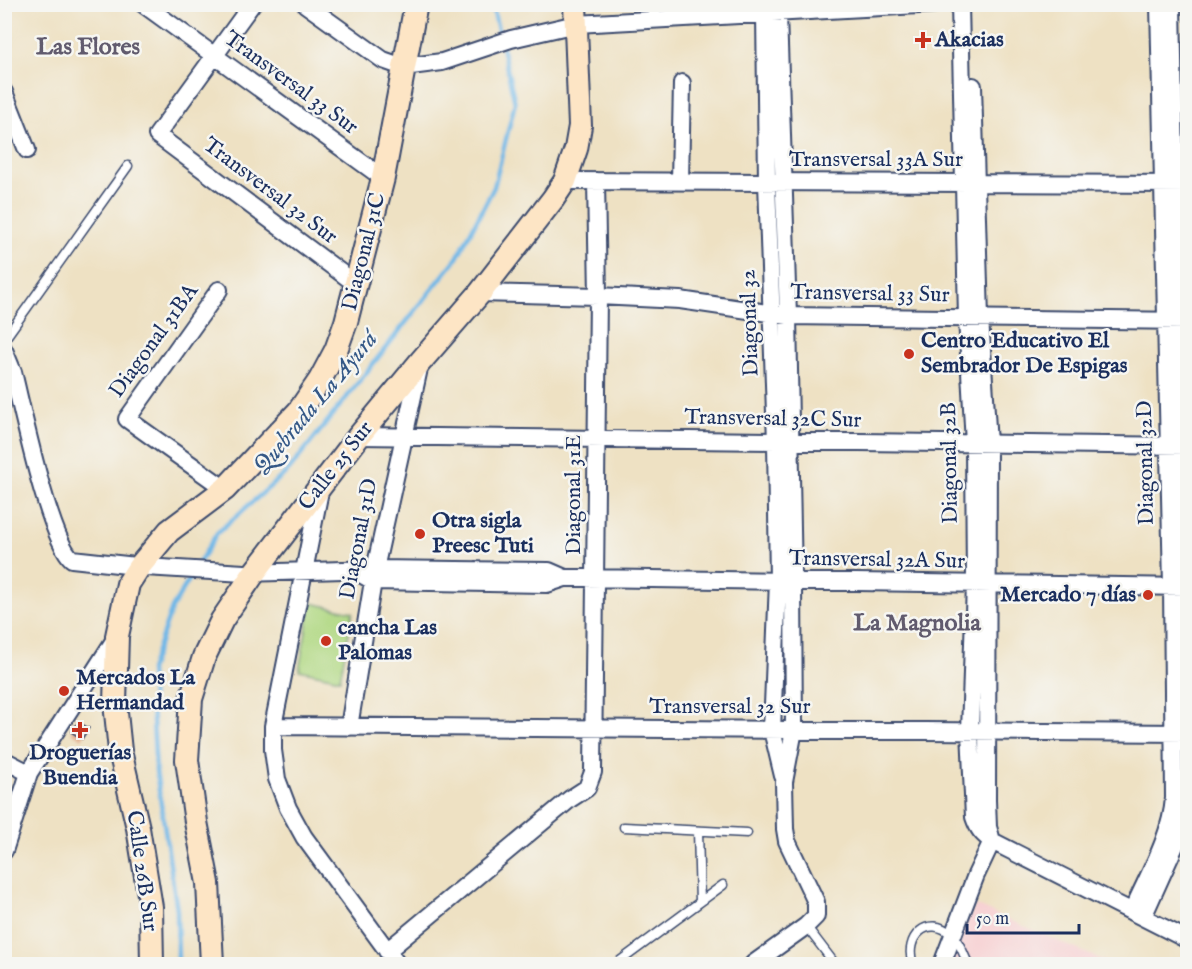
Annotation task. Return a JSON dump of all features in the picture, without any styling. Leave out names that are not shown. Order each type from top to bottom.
[{"type":"main road","name":"Diagonal 31C","points":[[146,567],[169,531],[225,489],[299,411],[320,380],[336,350],[346,322],[383,178],[416,4]]},
{"type":"main road","name":"Calle 25 Sur","points":[[212,964],[208,883],[187,759],[191,699],[204,657],[246,573],[321,486],[420,361],[480,293],[553,199],[583,181],[576,149],[580,126],[576,14]]},
{"type":"main road","name":"Calle 26B Sur","points":[[146,567],[128,584],[117,636],[115,704],[120,751],[138,828],[151,907],[152,964]]},
{"type":"street","name":"Transversal 33 Sur","points":[[143,4],[383,178]]},
{"type":"street","points":[[215,56],[252,4]]},
{"type":"street","points":[[305,4],[383,60],[403,67],[442,62],[576,14],[937,4]]},
{"type":"street","name":"Diagonal 32B","points":[[960,4],[981,444],[982,584],[989,731],[988,827],[992,841]]},
{"type":"street","name":"Diagonal 32B","points":[[970,4],[970,183]]},
{"type":"street","name":"Diagonal 32D","points":[[1159,4],[1175,184]]},
{"type":"street","name":"Diagonal 32D","points":[[1137,914],[1173,815],[1181,732],[1181,586],[1172,4]]},
{"type":"street","name":"Diagonal 32","points":[[771,9],[784,442],[785,582],[794,730],[784,782]]},
{"type":"street","name":"Transversal 32 Sur","points":[[215,56],[157,135],[356,284]]},
{"type":"street","points":[[680,182],[682,83]]},
{"type":"street","points":[[4,92],[27,150]]},
{"type":"street","name":"Transversal 33A Sur","points":[[583,181],[1175,184]]},
{"type":"street","name":"Diagonal 31E","points":[[387,951],[570,799],[581,778],[588,728],[593,296],[583,181]]},
{"type":"street","name":"Diagonal 31BA","points":[[219,290],[127,418],[225,489]]},
{"type":"street","name":"Transversal 33 Sur","points":[[480,293],[680,300],[780,315],[1177,321]]},
{"type":"street","points":[[4,350],[9,377],[51,519],[65,554],[72,559],[82,561],[146,567]]},
{"type":"street","name":"Diagonal 31D","points":[[349,727],[374,575],[420,361]]},
{"type":"street","name":"Transversal 32C Sur","points":[[359,436],[1179,446]]},
{"type":"street","points":[[321,486],[273,726],[273,750],[277,779],[288,808],[304,837],[397,964]]},
{"type":"street","name":"Transversal 32A Sur","points":[[146,567],[246,573],[354,570],[374,575],[547,584],[565,578],[590,578],[1181,586]]},
{"type":"street","name":"Diagonal 32","points":[[785,582],[772,730],[784,782],[787,841],[816,902],[816,916],[806,926]]},
{"type":"street","name":"Diagonal 32B","points":[[982,584],[970,731],[974,817],[978,828],[992,841]]},
{"type":"street","name":"Diagonal 32D","points":[[1181,586],[1188,685]]},
{"type":"street","points":[[6,841],[29,773],[117,636]]},
{"type":"street","name":"Transversal 32 Sur","points":[[273,726],[1181,732]]},
{"type":"street","points":[[4,760],[29,773]]},
{"type":"street","points":[[1137,914],[1179,837],[1184,816],[1188,776]]},
{"type":"street","points":[[942,964],[976,875],[992,841],[1188,940]]},
{"type":"street","points":[[753,964],[806,926]]},
{"type":"lane","points":[[4,340],[128,166]]},
{"type":"lane","points":[[624,827],[747,833]]},
{"type":"lane","points":[[698,831],[700,902]]},
{"type":"lane","points":[[616,964],[723,885]]},
{"type":"lane","points":[[806,926],[835,964]]},
{"type":"lane","points":[[913,964],[910,956],[916,934],[931,926],[938,927],[952,935],[963,951],[968,964]]},
{"type":"shaded area","points":[[975,905],[1111,964],[945,964]]},
{"type":"green space","name":"cancha Las Palomas","points":[[311,603],[353,612],[340,679],[299,670]]},
{"type":"building","name":"Droguerías Buendia","points":[[78,722],[89,728],[82,739],[71,732]]},
{"type":"waterway","name":"Quebrada La Ayurá","points":[[197,566],[217,533],[289,470],[457,258],[494,187],[515,103],[492,4]]},
{"type":"waterway","name":"Quebrada La Ayurá","points":[[178,964],[177,910],[156,771],[150,670],[172,608],[193,573]]},
{"type":"place","name":"Akacias","points":[[923,40]]},
{"type":"place","name":"Centro Educativo El Sembrador De Espigas","points":[[909,354]]},
{"type":"place","name":"Otra sigla Preesc Tuti","points":[[420,534]]},
{"type":"place","name":"Mercado 7 días","points":[[1148,595]]},
{"type":"place","name":"cancha Las Palomas","points":[[326,641]]},
{"type":"place","name":"Mercados La Hermandad","points":[[64,691]]},
{"type":"place","name":"Droguerías Buendia","points":[[80,730]]},
{"type":"district","name":"Las Flores","points":[[88,47]]},
{"type":"district","name":"La Magnolia","points":[[917,623]]}]
